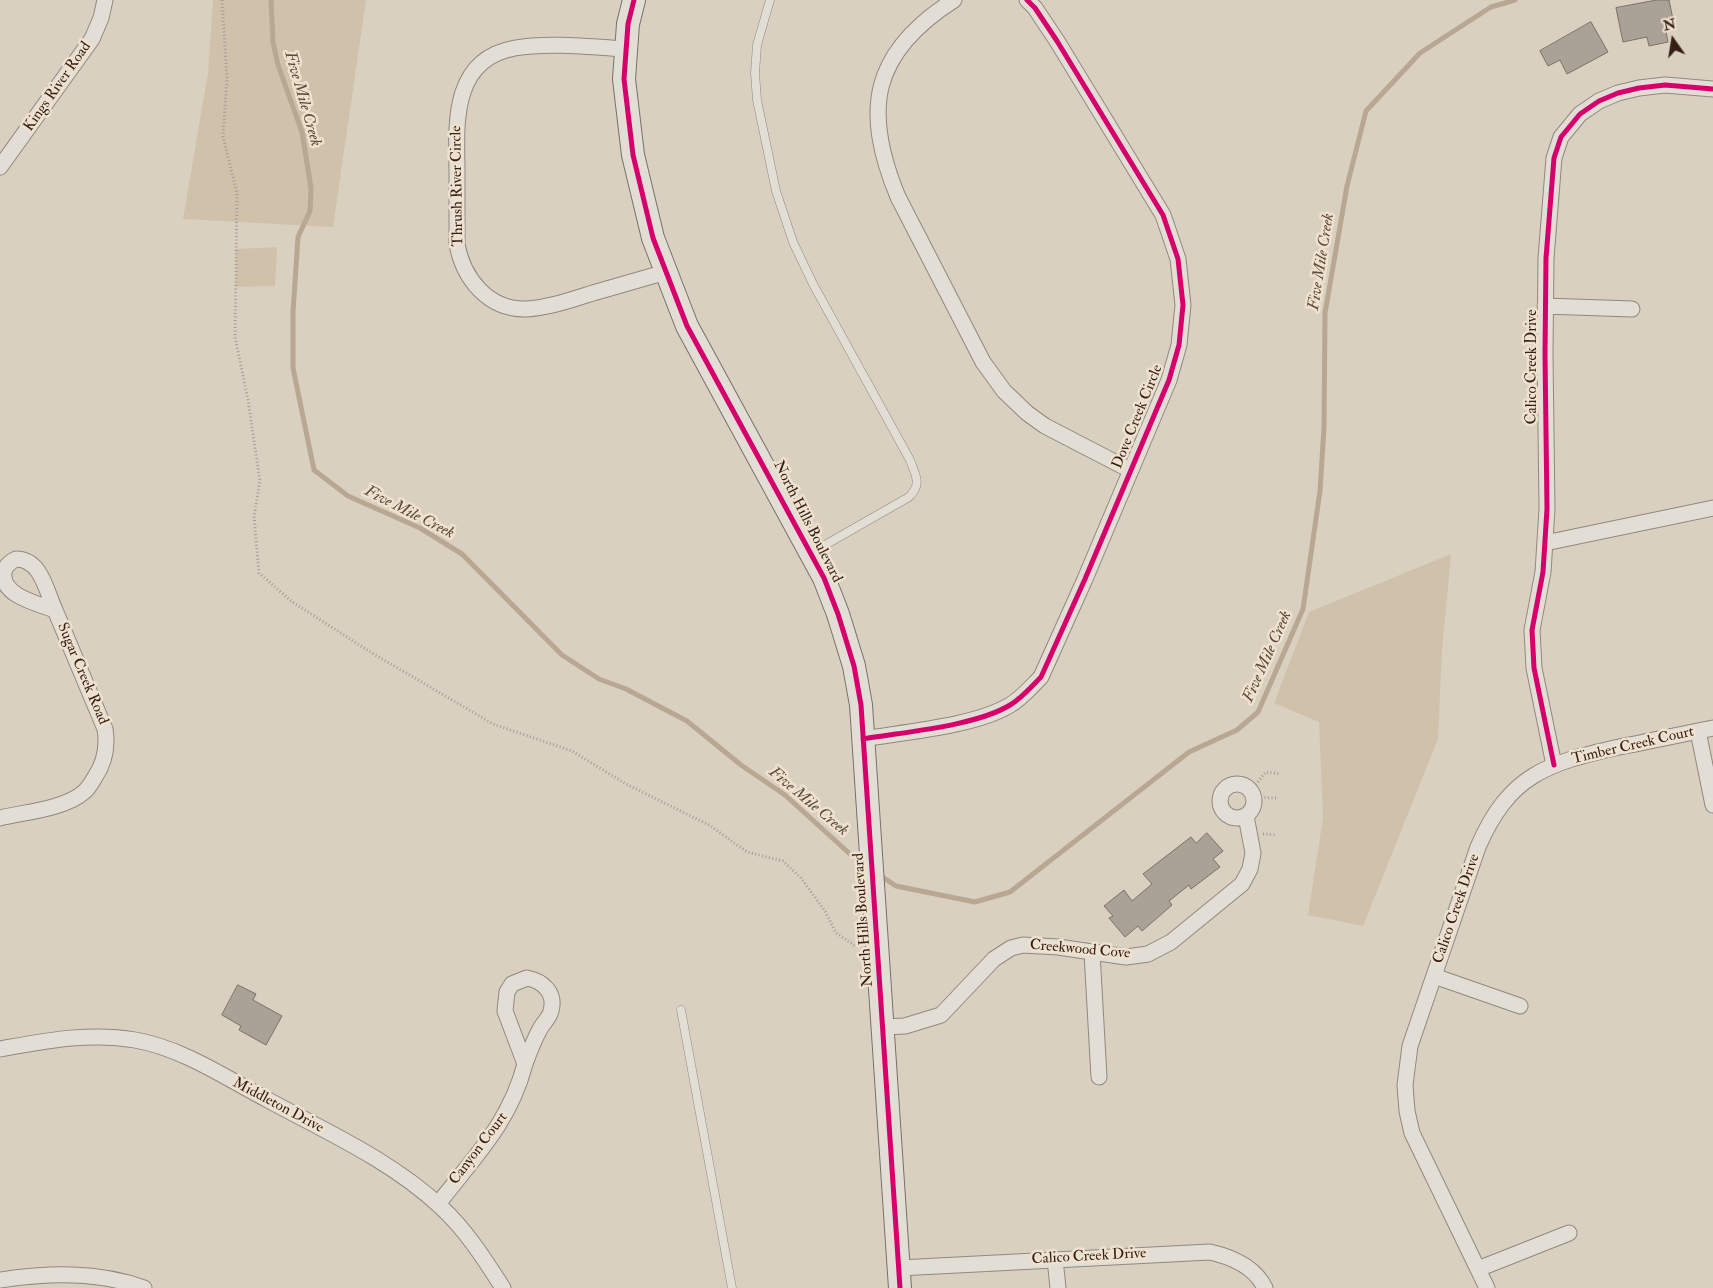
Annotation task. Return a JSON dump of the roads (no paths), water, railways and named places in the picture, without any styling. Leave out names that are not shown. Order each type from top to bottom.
[{"type":"street","name":"Kings River Road","points":[[1,164],[92,39],[101,18],[105,0]]},
{"type":"street","name":"North Hills Boulevard","points":[[634,0],[628,24],[624,79],[633,155],[653,238],[679,308],[703,357],[811,553],[838,614],[854,666],[863,739],[871,840],[900,1278]]},
{"type":"street","name":"Dove Creek Circle","points":[[954,0],[920,24],[900,45],[882,79],[878,110],[881,146],[887,170],[898,197],[982,362],[1004,391],[1027,413],[1045,426],[1130,470]]},
{"type":"street","name":"Dove Creek Circle","points":[[863,739],[979,719],[1010,705],[1026,693],[1041,677],[1169,380],[1179,345],[1183,304],[1178,259],[1164,215],[1036,8],[1027,0]]},
{"type":"street","name":"Thrush River Circle","points":[[625,49],[514,48],[490,58],[470,77],[459,100],[456,122],[457,244],[460,261],[467,275],[480,291],[497,302],[519,309],[556,304],[666,272]]},
{"type":"street","name":"Calico Creek Drive","points":[[1487,1288],[1423,1160],[1412,1133],[1407,1111],[1405,1085],[1407,1062],[1434,976],[1489,822],[1501,804],[1525,780],[1541,770],[1554,765],[1533,658],[1532,630],[1543,572],[1548,509],[1545,306],[1550,193],[1554,158],[1567,128],[1580,114],[1599,101],[1618,93],[1665,85],[1713,90]]},
{"type":"street","points":[[1545,306],[1632,309]]},
{"type":"street","points":[[1545,544],[1713,508]]},
{"type":"street","name":"Sugar Creek Road","points":[[0,818],[46,808],[74,799],[86,791],[102,767],[108,744],[105,729],[55,610]]},
{"type":"street","name":"Timber Creek Court","points":[[1554,765],[1577,756],[1713,728]]},
{"type":"street","points":[[1698,731],[1713,805]]},
{"type":"street","points":[[1236,783],[1247,786],[1253,794],[1254,808],[1246,816],[1230,817],[1221,809],[1220,798],[1226,788],[1236,783]]},
{"type":"street","name":"Creekwood Cove","points":[[883,1026],[904,1026],[941,1015],[987,966],[1011,948],[1037,945],[1126,957],[1148,954],[1171,942],[1231,895],[1242,884],[1250,869],[1254,853],[1246,816]]},
{"type":"street","points":[[1092,953],[1099,1077]]},
{"type":"street","points":[[1434,976],[1520,1006]]},
{"type":"street","name":"Canyon Court","points":[[438,1204],[500,1126],[511,1106],[539,1030],[552,1010],[552,1000],[548,990],[537,980],[527,978],[512,984],[504,1001],[505,1011],[525,1064]]},
{"type":"street","name":"Middleton Drive","points":[[0,1049],[82,1036],[134,1040],[171,1050],[371,1156],[418,1187],[438,1204],[458,1226],[503,1288]]},
{"type":"street","points":[[1478,1269],[1568,1233]]},
{"type":"street","name":"Calico Creek Drive","points":[[900,1278],[1055,1259],[1210,1252],[1241,1262],[1255,1274],[1266,1288]]},
{"type":"street","points":[[1055,1259],[1058,1288]]},
{"type":"street","points":[[0,1280],[57,1274],[91,1275],[144,1288]]},
{"type":"lane","points":[[770,0],[757,45],[755,72],[758,110],[776,191],[793,242],[813,284],[910,460],[918,483],[917,489],[909,496],[811,553]]},
{"type":"lane","points":[[680,1010],[732,1288]]},
{"type":"waterway","name":"Five Mile Creek","points":[[271,0],[273,42],[278,65],[302,132],[311,188],[310,211],[298,237],[293,312],[293,368],[314,470],[348,496],[420,528],[462,554],[562,655],[599,679],[626,689],[687,721],[741,765],[785,795],[850,854],[865,864]]},
{"type":"waterway","name":"Five Mile Creek","points":[[878,874],[896,886],[975,902],[1010,892],[1189,752],[1237,730],[1258,712],[1303,609],[1320,491],[1324,427],[1325,313],[1347,186],[1366,111],[1420,53],[1491,7],[1515,0]]}]
